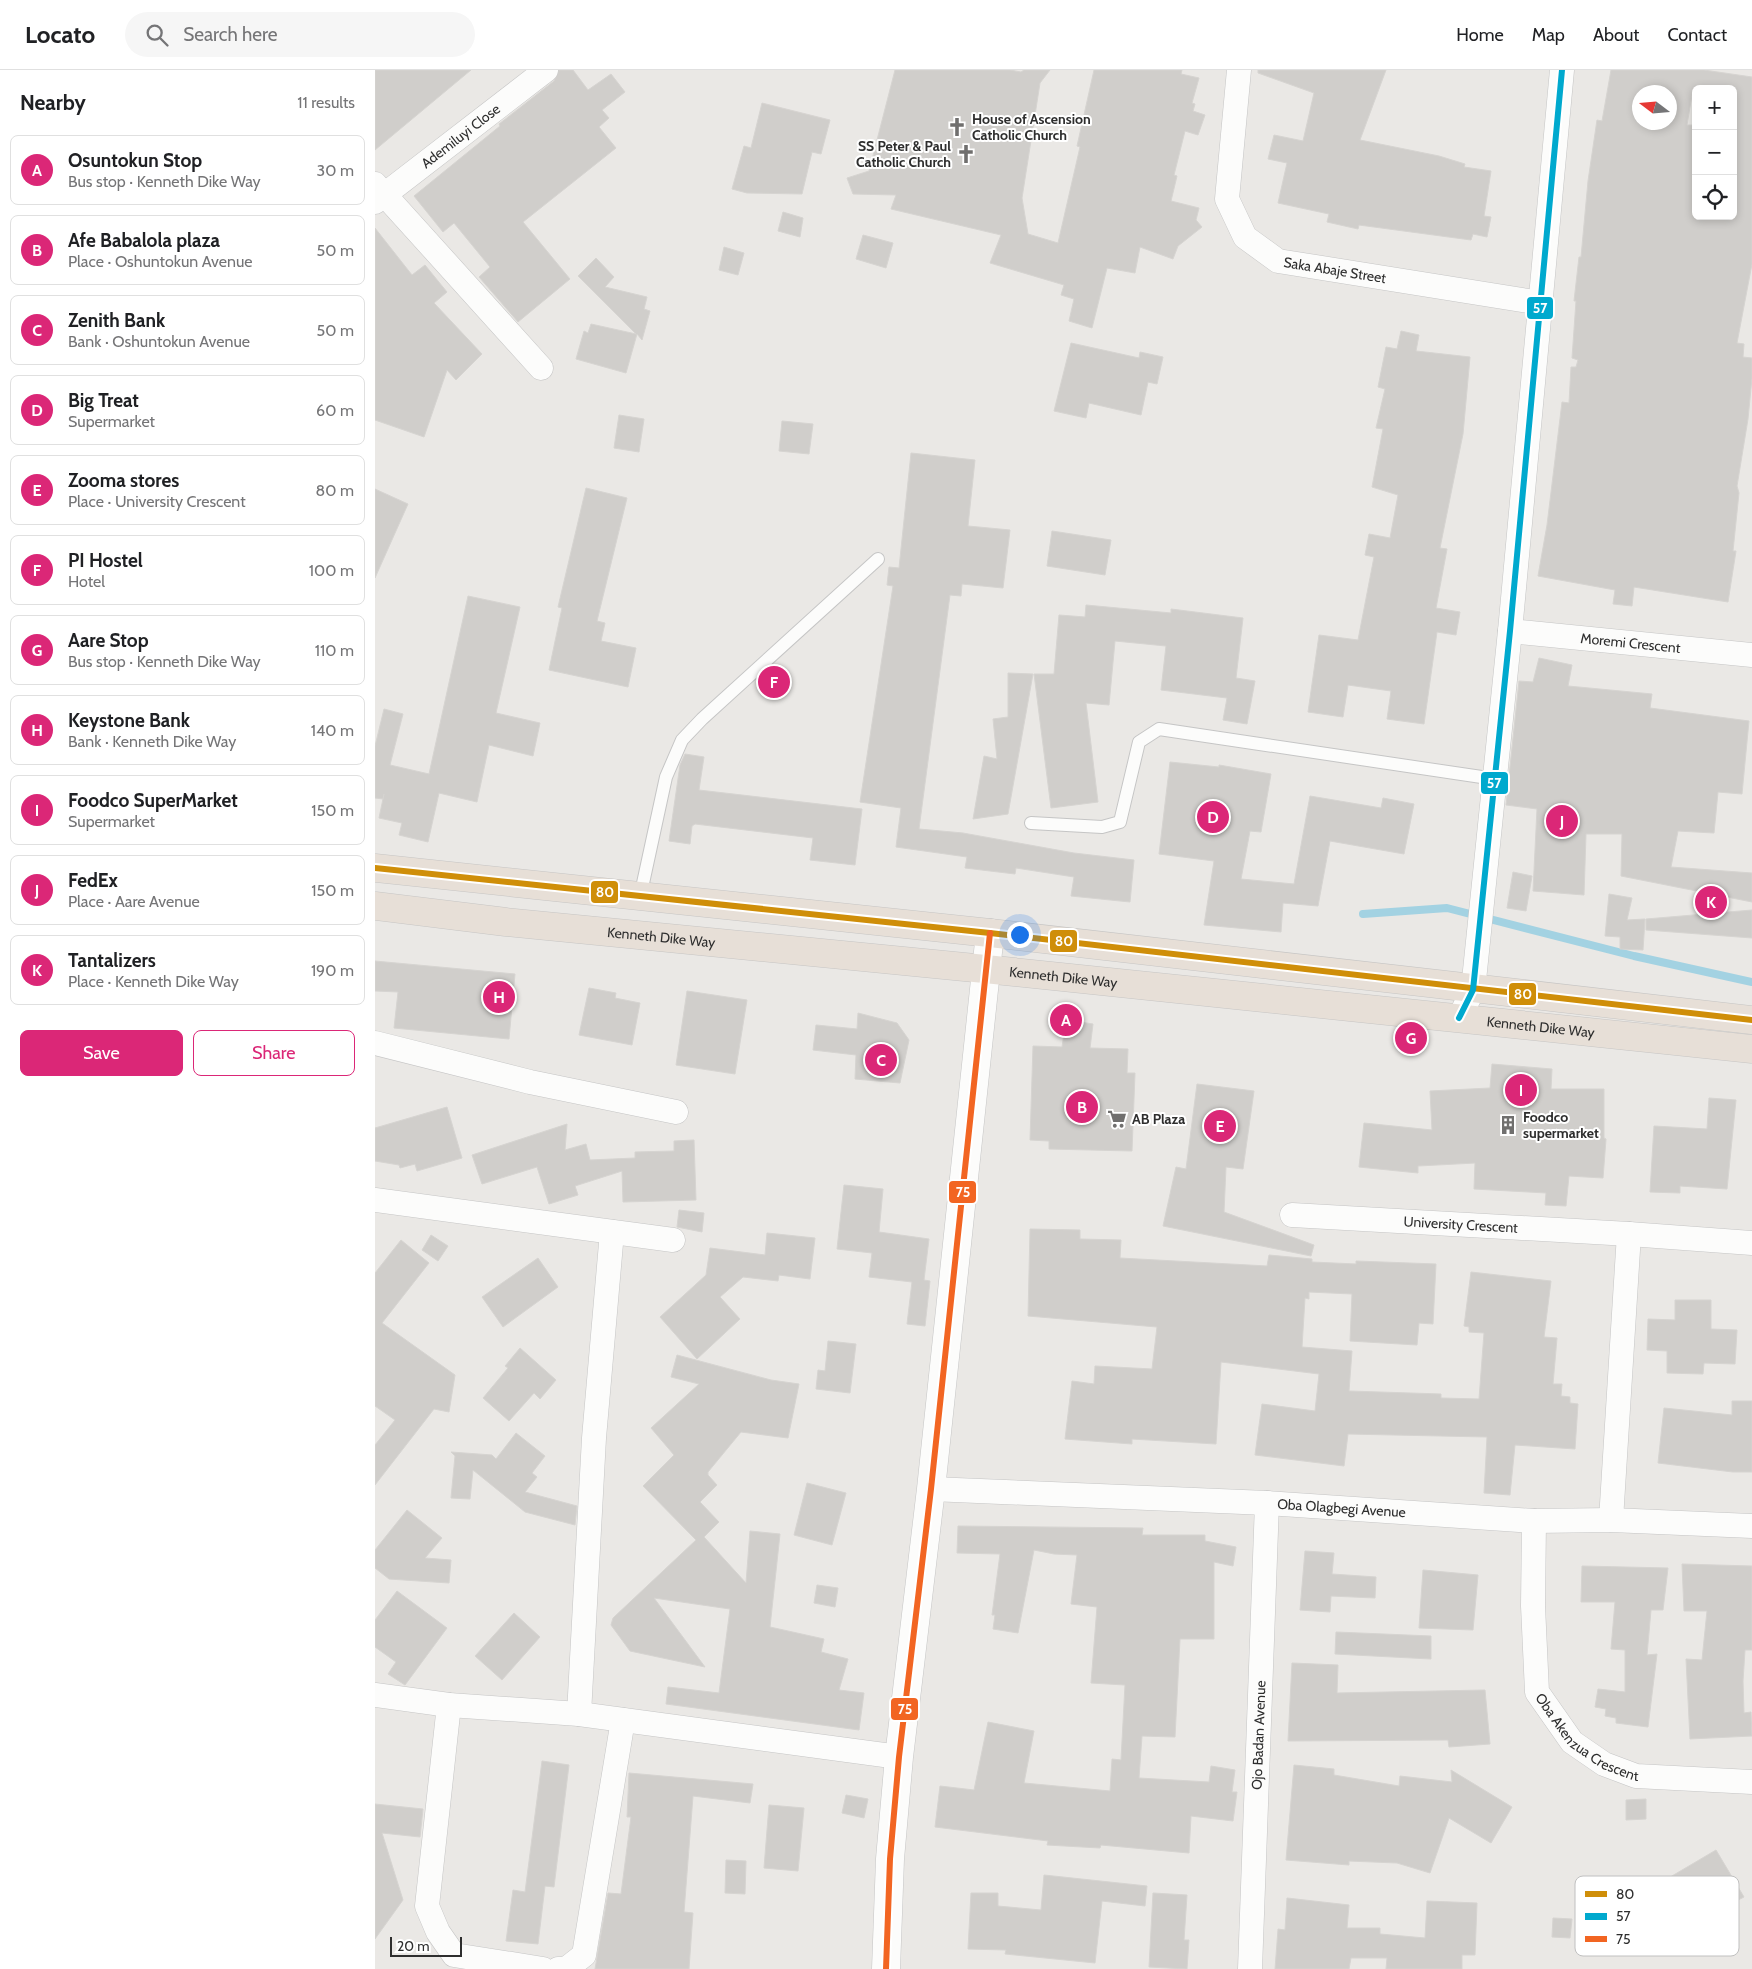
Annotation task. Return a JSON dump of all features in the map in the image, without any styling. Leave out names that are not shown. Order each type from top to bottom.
[{"type":"highway","points":[[375,868],[990,933],[1473,990],[1752,1020]]},
{"type":"highway","points":[[626,934],[636,896]]},
{"type":"highway","name":"Kenneth Dike Way","points":[[375,906],[497,921],[985,969],[1752,1049]]},
{"type":"main road","points":[[886,1969],[890,1860],[899,1757],[931,1488],[990,933]]},
{"type":"street","name":"Ademiluyi Close","points":[[378,194],[546,70]]},
{"type":"street","name":"Saka Abaje Street","points":[[1239,70],[1227,199],[1245,237],[1278,261],[1541,303]]},
{"type":"street","points":[[1459,1018],[1473,990],[1510,631],[1562,70]]},
{"type":"street","points":[[378,194],[541,368]]},
{"type":"street","name":"Moremi Crescent","points":[[1510,631],[1752,655]]},
{"type":"street","points":[[375,1043],[530,1082],[676,1112]]},
{"type":"street","points":[[375,1200],[673,1240]]},
{"type":"street","name":"University Crescent","points":[[1292,1215],[1629,1234],[1752,1243]]},
{"type":"street","points":[[579,1714],[594,1438],[612,1232]]},
{"type":"street","points":[[1611,1520],[1629,1234]]},
{"type":"street","name":"Oba Olagbegi Avenue","points":[[931,1488],[1267,1502],[1534,1521],[1611,1520],[1752,1526]]},
{"type":"street","name":"Ojo Badan Avenue","points":[[1250,1969],[1267,1502]]},
{"type":"street","name":"Oba Akenzua Crescent","points":[[1534,1521],[1533,1606],[1537,1692],[1572,1742],[1604,1764],[1636,1776],[1752,1782]]},
{"type":"street","points":[[375,1696],[449,1705],[579,1714],[899,1757]]},
{"type":"street","points":[[449,1705],[427,1906],[438,1932],[454,1955],[543,1969]]},
{"type":"street","points":[[558,1969],[566,1969],[583,1955],[623,1720]]},
{"type":"lane","points":[[636,896],[666,777],[682,740],[702,719],[878,559]]},
{"type":"lane","points":[[1031,823],[1102,827],[1120,822],[1139,742],[1159,729],[1495,779]]},
{"type":"building","points":[[375,70],[471,70],[375,150]]},
{"type":"building","points":[[559,70],[573,70],[588,90],[611,74],[625,92],[602,110],[609,118],[599,127],[616,148],[523,222],[570,279],[518,322],[479,277],[490,267],[454,223],[443,232],[414,196],[500,126],[499,124],[554,81]]},
{"type":"building","points":[[895,70],[1010,70],[1021,72],[1024,70],[1050,70],[1040,83],[1022,198],[1028,234],[1058,243],[1080,147],[1077,146],[1094,70],[1182,70],[1181,74],[1199,78],[1192,103],[1195,104],[1193,111],[1205,115],[1198,135],[1185,131],[1174,175],[1177,176],[1171,201],[1199,208],[1196,220],[1202,227],[1178,246],[1173,259],[1140,247],[1135,273],[1107,268],[1092,328],[1069,321],[1074,299],[1061,295],[1064,285],[990,263],[1001,235],[891,209],[896,195],[853,194],[847,178],[869,171]]},
{"type":"building","points":[[1258,70],[1386,70],[1360,140],[1439,156],[1465,164],[1464,167],[1491,171],[1484,216],[1491,217],[1487,237],[1473,234],[1471,240],[1359,225],[1358,229],[1327,222],[1329,214],[1278,203],[1287,163],[1268,159],[1274,135],[1303,141],[1314,93],[1258,73]]},
{"type":"building","points":[[1611,70],[1704,70],[1752,77],[1752,264],[1737,343],[1744,344],[1743,357],[1752,358],[1752,378],[1748,419],[1737,486],[1739,493],[1733,551],[1736,551],[1728,602],[1634,587],[1632,606],[1613,604],[1615,590],[1538,576],[1547,525],[1562,402],[1569,403],[1571,367],[1576,367],[1578,360],[1572,358],[1576,301],[1574,301],[1597,120],[1602,121]]},
{"type":"building","points":[[762,103],[830,120],[821,154],[812,152],[802,194],[747,193],[732,189],[744,146],[751,148]]},
{"type":"building","points":[[783,212],[803,218],[800,237],[778,231]]},
{"type":"building","points":[[375,228],[412,275],[425,265],[447,292],[434,303],[482,354],[456,380],[447,370],[424,437],[375,420]]},
{"type":"building","points":[[863,235],[893,243],[886,268],[856,259]]},
{"type":"building","points":[[724,247],[744,253],[738,275],[719,270]]},
{"type":"building","points":[[596,258],[614,277],[605,287],[647,297],[644,309],[650,311],[642,340],[637,334],[626,373],[576,359],[584,331],[588,333],[591,324],[636,334],[578,276]]},
{"type":"building","points":[[1401,331],[1419,335],[1416,351],[1470,357],[1463,434],[1440,548],[1447,549],[1436,608],[1460,612],[1456,635],[1437,632],[1424,724],[1387,719],[1391,691],[1348,685],[1343,717],[1308,712],[1319,635],[1358,640],[1374,557],[1365,555],[1369,534],[1390,538],[1398,495],[1372,487],[1383,429],[1376,428],[1385,389],[1378,387],[1386,347],[1397,349]]},
{"type":"building","points":[[1071,343],[1139,358],[1140,352],[1163,357],[1157,384],[1148,382],[1141,415],[1089,403],[1086,418],[1054,411]]},
{"type":"building","points":[[619,415],[644,419],[639,452],[614,448]]},
{"type":"building","points":[[782,421],[813,424],[809,454],[779,451]]},
{"type":"building","points":[[911,453],[975,460],[968,526],[1010,530],[1003,588],[962,584],[961,596],[950,595],[919,829],[963,833],[1074,853],[1134,860],[1130,902],[1071,896],[1074,877],[1016,868],[1015,874],[965,868],[967,857],[896,847],[901,808],[860,802],[893,586],[887,585],[889,567],[899,568]]},
{"type":"building","points":[[586,488],[627,498],[597,621],[605,623],[601,641],[636,648],[628,687],[549,670],[562,608],[558,607]]},
{"type":"building","points":[[375,489],[408,504],[375,578]]},
{"type":"building","points":[[1052,531],[1111,540],[1105,575],[1047,566]]},
{"type":"building","points":[[468,596],[520,607],[496,713],[540,723],[533,756],[489,745],[477,802],[439,793],[428,842],[399,835],[402,823],[379,818],[383,799],[375,798],[375,746],[384,709],[403,714],[390,765],[429,774]]},
{"type":"building","points":[[1086,605],[1171,613],[1171,609],[1243,618],[1236,678],[1255,681],[1247,724],[1223,720],[1227,698],[1161,690],[1166,646],[1115,641],[1109,705],[1086,703],[1098,802],[1051,808],[1034,674],[1054,674],[1059,615],[1085,617]]},
{"type":"building","points":[[1539,658],[1572,665],[1568,686],[1652,694],[1650,708],[1749,721],[1742,794],[1718,792],[1714,833],[1678,831],[1671,867],[1752,873],[1752,902],[1621,876],[1622,834],[1586,834],[1584,895],[1533,891],[1537,809],[1506,805],[1519,681],[1533,682]]},
{"type":"building","points":[[1008,673],[1033,674],[1008,814],[973,819],[984,756],[997,759],[993,719],[1008,717]]},
{"type":"building","points":[[685,754],[704,757],[699,790],[862,809],[855,865],[810,860],[813,838],[695,824],[692,826],[690,844],[669,841],[680,765]]},
{"type":"building","points":[[1170,762],[1219,767],[1219,765],[1271,774],[1261,832],[1250,831],[1241,879],[1294,884],[1310,796],[1381,808],[1383,798],[1414,804],[1404,854],[1330,841],[1318,906],[1283,903],[1281,932],[1204,925],[1214,861],[1159,854]]},
{"type":"building","points":[[1513,872],[1532,876],[1526,911],[1507,908]]},
{"type":"building","points":[[1609,894],[1632,898],[1627,920],[1645,919],[1643,950],[1620,949],[1620,937],[1605,936]]},
{"type":"building","points":[[1752,910],[1752,938],[1646,930],[1646,919]]},
{"type":"building","points":[[375,961],[515,974],[509,1039],[394,1028],[398,992],[375,991]]},
{"type":"building","points":[[589,988],[616,993],[615,998],[640,1003],[632,1045],[579,1035]]},
{"type":"building","points":[[687,991],[747,1000],[735,1074],[676,1065]]},
{"type":"building","points":[[858,1013],[897,1023],[909,1040],[900,1083],[855,1079],[856,1055],[813,1050],[816,1025],[857,1029]]},
{"type":"building","points":[[1066,1020],[1093,1024],[1090,1048],[1128,1049],[1127,1073],[1135,1073],[1132,1151],[1049,1149],[1049,1141],[1030,1140],[1033,1046],[1062,1047]]},
{"type":"building","points":[[1492,1064],[1552,1069],[1551,1089],[1604,1089],[1604,1138],[1606,1139],[1603,1178],[1569,1176],[1566,1206],[1545,1205],[1546,1193],[1474,1189],[1475,1163],[1418,1166],[1418,1173],[1359,1167],[1364,1123],[1432,1130],[1430,1091],[1490,1088]]},
{"type":"building","points":[[1197,1084],[1254,1091],[1243,1169],[1226,1167],[1224,1212],[1314,1245],[1311,1256],[1163,1226],[1176,1167],[1186,1169]]},
{"type":"building","points":[[1709,1098],[1736,1100],[1727,1189],[1680,1186],[1680,1193],[1650,1192],[1654,1126],[1707,1129]]},
{"type":"building","points":[[447,1107],[462,1158],[417,1171],[415,1164],[400,1168],[399,1165],[375,1161],[375,1128]]},
{"type":"building","points":[[567,1124],[565,1150],[586,1144],[590,1160],[635,1158],[635,1152],[674,1151],[674,1141],[694,1140],[696,1200],[623,1202],[622,1171],[575,1186],[578,1195],[549,1204],[537,1167],[482,1184],[472,1155]]},
{"type":"building","points":[[844,1185],[883,1189],[879,1232],[929,1239],[924,1280],[930,1281],[925,1326],[907,1324],[912,1282],[869,1277],[872,1253],[837,1249]]},
{"type":"building","points":[[679,1210],[704,1213],[702,1232],[677,1227]]},
{"type":"building","points":[[1030,1229],[1080,1230],[1080,1239],[1121,1240],[1120,1258],[1267,1266],[1269,1255],[1312,1259],[1312,1262],[1356,1264],[1356,1261],[1436,1264],[1433,1324],[1419,1323],[1417,1345],[1350,1341],[1352,1294],[1309,1292],[1309,1299],[1305,1298],[1302,1347],[1352,1351],[1349,1391],[1441,1394],[1441,1398],[1479,1399],[1484,1333],[1469,1332],[1469,1327],[1464,1326],[1471,1272],[1551,1281],[1544,1337],[1557,1338],[1553,1384],[1562,1384],[1561,1396],[1570,1397],[1570,1403],[1578,1404],[1575,1449],[1515,1445],[1510,1495],[1484,1493],[1487,1437],[1348,1434],[1344,1466],[1255,1455],[1262,1404],[1315,1411],[1319,1374],[1221,1362],[1216,1444],[1132,1439],[1132,1444],[1065,1439],[1072,1381],[1094,1384],[1095,1366],[1152,1369],[1157,1327],[1028,1316]]},
{"type":"building","points":[[767,1233],[815,1238],[810,1279],[779,1275],[778,1281],[743,1277],[720,1297],[740,1319],[697,1359],[660,1317],[706,1275],[710,1248],[765,1255]]},
{"type":"building","points":[[431,1235],[448,1246],[438,1261],[422,1250]]},
{"type":"building","points":[[401,1240],[429,1263],[382,1323],[455,1375],[449,1412],[434,1409],[375,1485],[375,1445],[395,1420],[375,1406],[375,1273]]},
{"type":"building","points":[[538,1258],[558,1287],[503,1327],[482,1297]]},
{"type":"building","points":[[1675,1300],[1711,1300],[1711,1329],[1737,1330],[1735,1364],[1704,1363],[1703,1374],[1667,1373],[1667,1351],[1647,1350],[1648,1319],[1675,1320]]},
{"type":"building","points":[[828,1341],[856,1344],[850,1393],[816,1389],[818,1370],[825,1371]]},
{"type":"building","points":[[520,1348],[556,1380],[540,1399],[534,1393],[509,1421],[483,1398],[508,1368],[505,1366]]},
{"type":"building","points":[[677,1355],[771,1380],[799,1384],[788,1438],[741,1432],[708,1472],[708,1475],[717,1485],[700,1502],[719,1522],[704,1537],[746,1583],[750,1531],[780,1534],[770,1627],[824,1639],[821,1652],[848,1659],[839,1690],[864,1693],[859,1730],[666,1704],[668,1687],[719,1693],[730,1609],[654,1598],[705,1667],[630,1651],[611,1625],[613,1618],[696,1540],[643,1486],[674,1455],[651,1428],[699,1384],[671,1377]]},
{"type":"building","points":[[1732,1401],[1752,1401],[1752,1472],[1733,1472],[1658,1463],[1664,1408],[1732,1415]]},
{"type":"building","points":[[516,1433],[545,1456],[532,1473],[537,1477],[525,1492],[577,1506],[575,1525],[525,1512],[473,1470],[470,1499],[451,1498],[455,1456],[451,1452],[492,1455],[496,1459]]},
{"type":"building","points":[[807,1483],[846,1493],[832,1545],[794,1535]]},
{"type":"building","points":[[407,1510],[442,1538],[425,1558],[451,1560],[449,1583],[389,1579],[375,1568],[375,1550]]},
{"type":"building","points":[[958,1526],[1143,1528],[1142,1535],[1205,1535],[1205,1541],[1236,1547],[1233,1566],[1214,1562],[1214,1639],[1180,1639],[1175,1737],[1142,1736],[1139,1778],[1209,1782],[1211,1766],[1235,1770],[1232,1792],[1237,1792],[1233,1821],[1191,1816],[1189,1853],[1101,1845],[1100,1848],[1047,1845],[1048,1841],[935,1827],[940,1786],[974,1790],[988,1722],[1034,1731],[1024,1783],[1110,1791],[1112,1759],[1121,1760],[1125,1685],[1091,1683],[1097,1607],[1071,1604],[1077,1555],[1054,1554],[1034,1550],[1018,1633],[993,1629],[995,1615],[992,1615],[1000,1554],[957,1553]]},
{"type":"building","points":[[1305,1551],[1334,1553],[1332,1574],[1376,1577],[1375,1598],[1331,1596],[1330,1612],[1300,1610]]},
{"type":"building","points":[[1682,1564],[1752,1566],[1752,1650],[1745,1650],[1743,1681],[1744,1713],[1751,1712],[1752,1736],[1690,1739],[1686,1659],[1702,1660],[1707,1611],[1684,1611]]},
{"type":"building","points":[[1582,1566],[1668,1568],[1663,1610],[1651,1610],[1647,1655],[1657,1654],[1648,1727],[1616,1723],[1616,1718],[1605,1716],[1606,1709],[1595,1707],[1598,1689],[1625,1692],[1625,1650],[1611,1649],[1615,1602],[1581,1602]]},
{"type":"building","points":[[1423,1570],[1478,1575],[1473,1630],[1419,1628]]},
{"type":"building","points":[[817,1585],[838,1588],[835,1607],[814,1603]]},
{"type":"building","points":[[397,1591],[447,1628],[405,1685],[388,1674],[396,1662],[375,1647],[375,1620]]},
{"type":"building","points":[[514,1613],[540,1637],[502,1680],[475,1656]]},
{"type":"building","points":[[1336,1632],[1431,1636],[1431,1659],[1335,1654]]},
{"type":"building","points":[[1292,1663],[1338,1665],[1337,1693],[1485,1690],[1490,1744],[1449,1747],[1448,1740],[1288,1741]]},
{"type":"building","points":[[542,1761],[569,1765],[554,1887],[545,1886],[538,1944],[506,1941],[513,1890],[525,1892]]},
{"type":"building","points":[[1294,1765],[1334,1769],[1334,1775],[1399,1786],[1400,1776],[1452,1782],[1451,1770],[1512,1807],[1491,1843],[1449,1818],[1430,1873],[1397,1863],[1349,1861],[1349,1865],[1286,1860]]},
{"type":"building","points":[[629,1773],[753,1784],[750,1803],[693,1796],[684,1912],[693,1913],[689,1969],[595,1969],[608,1893],[621,1894],[631,1817],[627,1817]]},
{"type":"building","points":[[846,1795],[868,1799],[864,1818],[842,1813]]},
{"type":"building","points":[[1646,1799],[1646,1819],[1626,1820],[1626,1800]]},
{"type":"building","points":[[375,1804],[423,1809],[420,1837],[382,1833],[403,1900],[375,1939]]},
{"type":"building","points":[[769,1805],[804,1808],[798,1871],[764,1868]]},
{"type":"building","points":[[1716,1850],[1731,1876],[1672,1876]]},
{"type":"building","points":[[726,1860],[746,1861],[745,1894],[725,1893]]},
{"type":"building","points":[[1044,1875],[1147,1886],[1145,1906],[1102,1901],[1095,1963],[1005,1954],[1006,1950],[968,1949],[971,1893],[998,1893],[998,1906],[1041,1910]]},
{"type":"building","points":[[1739,1889],[1744,1897],[1739,1900]]},
{"type":"building","points":[[1153,1893],[1187,1895],[1184,1940],[1189,1940],[1187,1969],[1149,1967]]},
{"type":"building","points":[[1287,1898],[1349,1905],[1347,1928],[1380,1928],[1380,1934],[1425,1938],[1427,1901],[1477,1903],[1475,1955],[1462,1955],[1462,1969],[1386,1969],[1387,1958],[1351,1958],[1349,1969],[1275,1969],[1278,1929],[1285,1930]]},
{"type":"building","points":[[1553,1918],[1572,1919],[1570,1938],[1552,1937]]},
{"type":"waterway","points":[[1363,914],[1447,908],[1634,956],[1752,982]]},
{"type":"transit line","name":"57","points":[[1459,1018],[1473,990],[1510,631],[1562,70]]},
{"type":"transit line","name":"80","points":[[375,868],[990,933],[1752,1020]]},
{"type":"transit line","name":"75","points":[[886,1969],[890,1859],[899,1757],[931,1489],[990,933]]},
{"type":"place","name":"House of Ascension Catholic Church","points":[[957,127]]},
{"type":"place","name":"SS Peter & Paul Catholic Church","points":[[966,154]]},
{"type":"place","name":"PI Hostel","points":[[774,682]]},
{"type":"place","name":"Big Treat","points":[[1213,817]]},
{"type":"place","name":"FedEx","points":[[1562,821]]},
{"type":"place","name":"Tantalizers","points":[[1711,902]]},
{"type":"place","name":"Keystone Bank","points":[[499,997]]},
{"type":"place","name":"Osuntokun Stop","points":[[1066,1020]]},
{"type":"place","name":"Aare Stop","points":[[1411,1038]]},
{"type":"place","name":"Zenith Bank","points":[[881,1060]]},
{"type":"place","name":"Foodco SuperMarket","points":[[1521,1090]]},
{"type":"place","name":"Afe Babalola plaza","points":[[1082,1107]]},
{"type":"place","name":"AB Plaza","points":[[1117,1119]]},
{"type":"place","name":"Foodco supermarket","points":[[1508,1125]]},
{"type":"place","name":"Zooma stores","points":[[1220,1126]]}]
